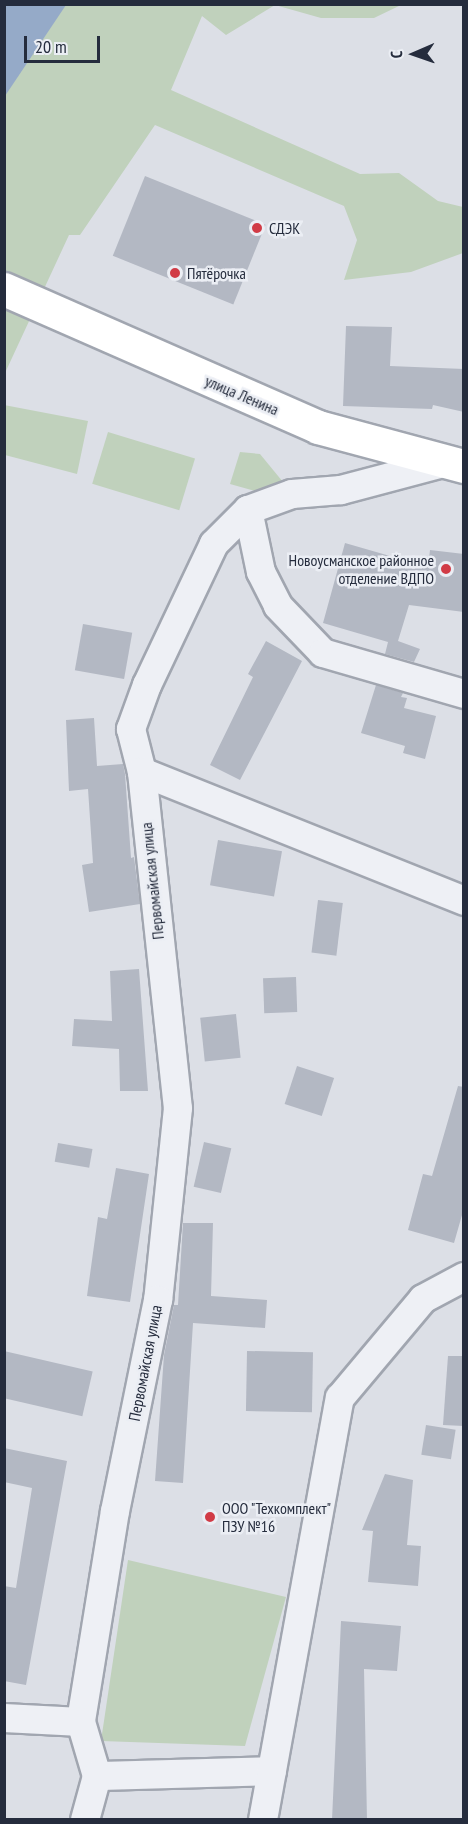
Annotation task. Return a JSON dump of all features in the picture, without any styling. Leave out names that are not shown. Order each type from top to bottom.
[{"type":"main road","name":"улица Ленина","points":[[17,294],[318,427],[455,464]]},
{"type":"street","points":[[455,464],[340,490],[292,494],[248,510],[261,572],[278,606],[323,653],[464,694]]},
{"type":"street","name":"Первомайская улица","points":[[97,1776],[81,1722],[115,1511],[158,1300],[178,1108],[142,772],[131,729],[147,685],[214,544],[248,510]]},
{"type":"street","points":[[142,772],[464,901]]},
{"type":"street","points":[[263,1820],[340,1398],[423,1299],[464,1277]]},
{"type":"street","points":[[4,1718],[81,1722]]},
{"type":"street","points":[[85,1820],[97,1776],[272,1771]]},
{"type":"green space","points":[[5,5],[275,5],[226,35],[202,16],[171,90],[360,174],[399,173],[438,201],[463,207],[463,253],[411,272],[344,280],[357,240],[344,206],[155,125],[80,235],[69,235],[5,373]]},
{"type":"green space","points":[[275,5],[401,5],[374,18],[321,18]]},
{"type":"green space","points":[[4,405],[88,421],[77,474],[5,455]]},
{"type":"green space","points":[[108,432],[195,459],[179,510],[92,484]]},
{"type":"green space","points":[[240,452],[260,454],[283,482],[255,491],[230,484]]},
{"type":"green space","points":[[128,1560],[286,1597],[245,1746],[101,1741]]},
{"type":"water","points":[[4,5],[66,5],[5,96]]},
{"type":"building","points":[[145,176],[266,225],[233,304],[113,256]]},
{"type":"building","points":[[346,326],[392,327],[390,366],[464,369],[464,412],[433,405],[432,409],[343,406]]},
{"type":"building","points":[[345,543],[428,567],[430,550],[464,554],[464,612],[409,605],[398,641],[420,649],[414,662],[385,654],[388,642],[323,623]]},
{"type":"building","points":[[83,624],[132,633],[124,679],[75,670]]},
{"type":"building","points":[[266,641],[302,661],[240,780],[210,765],[253,677],[248,674]]},
{"type":"building","points":[[376,685],[403,693],[401,697],[407,698],[404,708],[436,716],[425,759],[403,753],[405,746],[361,733]]},
{"type":"building","points":[[94,718],[97,766],[123,764],[131,858],[134,857],[140,904],[89,912],[82,865],[93,863],[88,789],[69,791],[66,720]]},
{"type":"building","points":[[218,840],[282,851],[274,897],[210,885]]},
{"type":"building","points":[[318,900],[343,903],[336,956],[312,953]]},
{"type":"building","points":[[139,969],[148,1091],[120,1091],[119,1049],[72,1046],[74,1019],[112,1021],[110,971]]},
{"type":"building","points":[[296,977],[297,1012],[264,1013],[263,978]]},
{"type":"building","points":[[236,1014],[241,1058],[205,1062],[200,1018]]},
{"type":"building","points":[[297,1066],[334,1078],[322,1116],[285,1104]]},
{"type":"building","points":[[458,1086],[464,1087],[464,1208],[454,1243],[408,1230],[423,1174],[432,1176]]},
{"type":"building","points":[[204,1142],[231,1148],[221,1193],[194,1187]]},
{"type":"building","points":[[58,1143],[92,1149],[89,1168],[55,1162]]},
{"type":"building","points":[[116,1168],[149,1174],[130,1302],[87,1296],[98,1217],[107,1219]]},
{"type":"building","points":[[183,1223],[213,1223],[211,1296],[267,1300],[265,1328],[193,1323],[183,1483],[155,1481],[164,1355],[174,1305],[178,1305]]},
{"type":"building","points":[[4,1351],[93,1371],[82,1416],[4,1398]]},
{"type":"building","points":[[247,1351],[313,1352],[312,1412],[246,1411]]},
{"type":"building","points":[[448,1356],[464,1356],[464,1426],[443,1425]]},
{"type":"building","points":[[426,1425],[456,1430],[451,1459],[421,1455]]},
{"type":"building","points":[[4,1448],[67,1461],[26,1685],[4,1681],[4,1586],[16,1588],[32,1488],[4,1482]]},
{"type":"building","points":[[385,1474],[413,1480],[407,1545],[421,1546],[418,1586],[368,1582],[373,1531],[362,1530]]},
{"type":"building","points":[[341,1621],[401,1626],[397,1671],[364,1669],[367,1820],[332,1820]]},
{"type":"place","name":"СДЭК","points":[[257,228]]},
{"type":"place","name":"Пятёрочка","points":[[175,273]]},
{"type":"place","name":"Новоусманское районное отделение ВДПО","points":[[446,569]]},
{"type":"place","name":"ООО \"Техкомплект\" ПЗУ №16","points":[[210,1517]]}]
